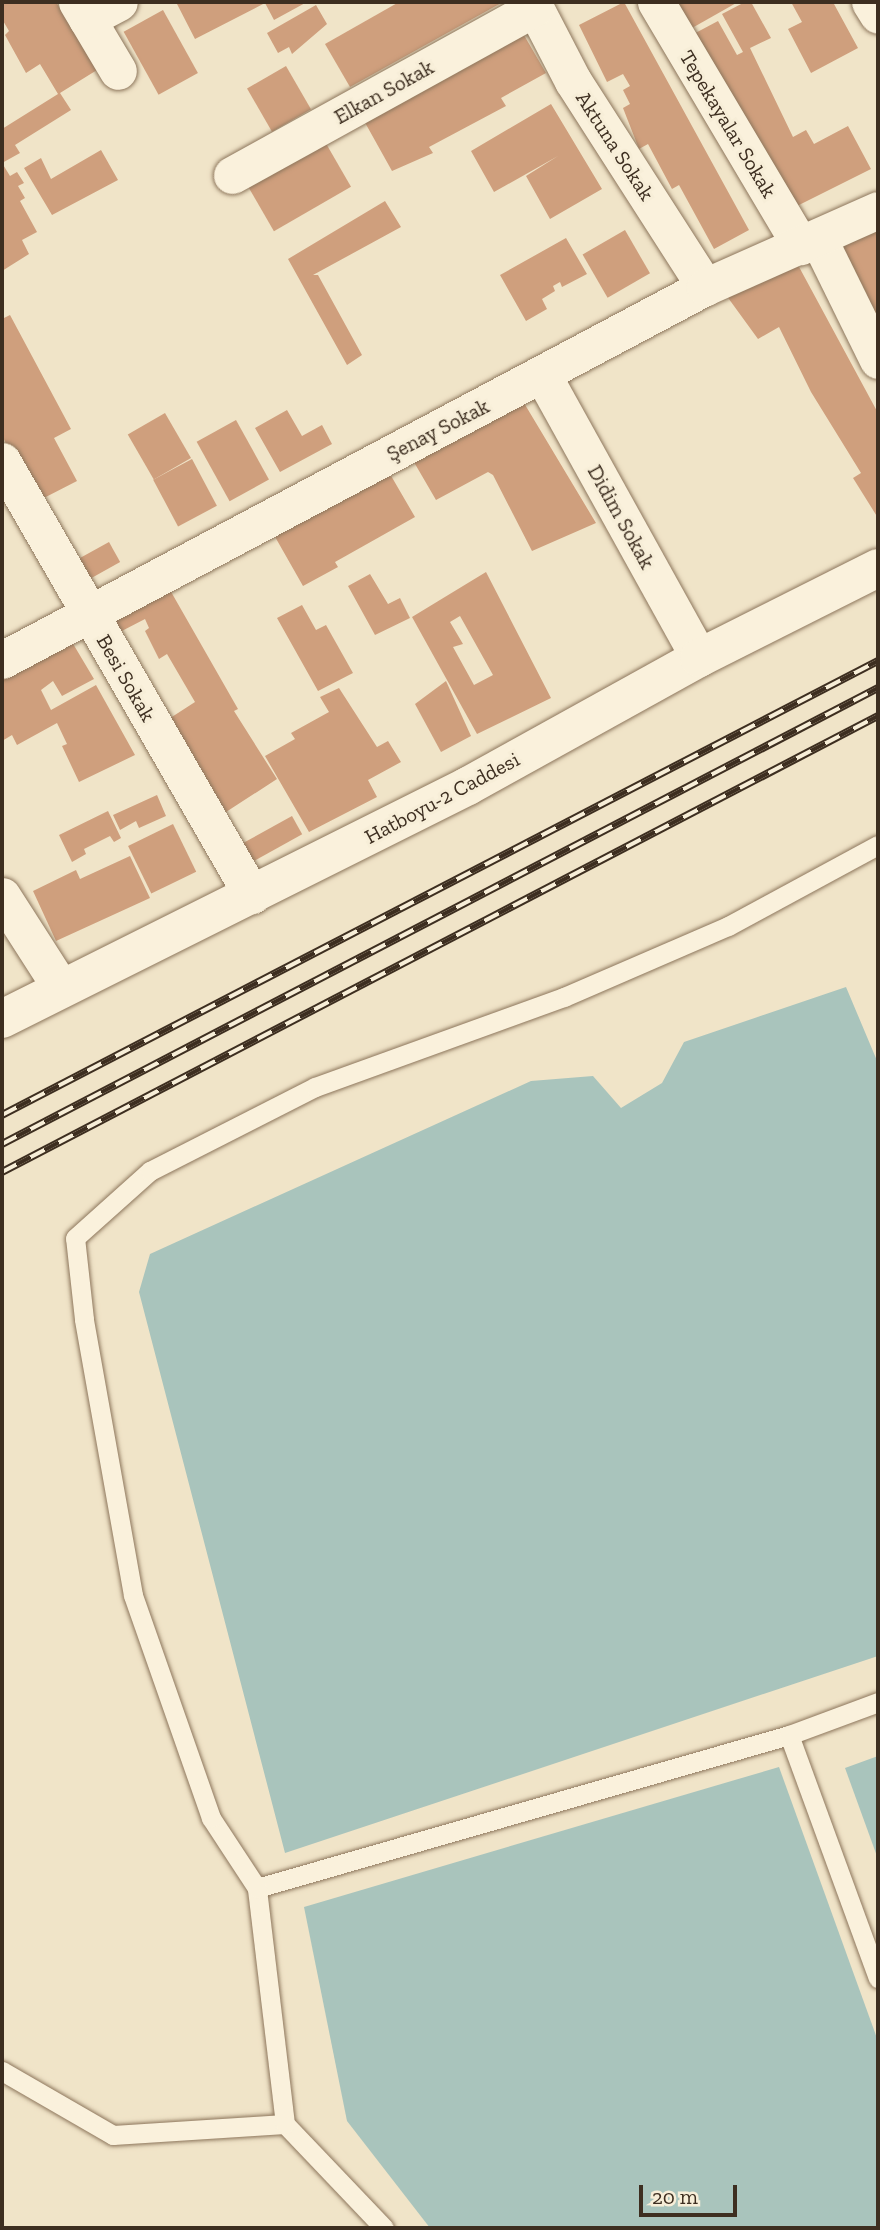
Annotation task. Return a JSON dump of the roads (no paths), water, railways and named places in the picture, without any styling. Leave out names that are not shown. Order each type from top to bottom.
[{"type":"main road","name":"Hatboyu-2 Caddesi","points":[[2,1019],[468,786],[699,658],[878,568]]},
{"type":"street","points":[[118,71],[82,10],[119,2]]},
{"type":"street","name":"Tepekayalar Sokak","points":[[656,2],[809,242],[878,360]]},
{"type":"street","points":[[870,2],[878,15]]},
{"type":"street","name":"Elkan Sokak","points":[[232,175],[533,5]]},
{"type":"street","name":"Aktuna Sokak","points":[[533,5],[573,81],[705,287]]},
{"type":"street","name":"Şenay Sokak","points":[[2,660],[543,376],[705,287],[878,210]]},
{"type":"street","name":"Didim Sokak","points":[[543,376],[699,658]]},
{"type":"street","name":"Besi Sokak","points":[[2,461],[252,895]]},
{"type":"street","points":[[2,897],[61,988]]},
{"type":"lane","points":[[384,2228],[285,2124],[257,1888],[211,1818],[133,1595],[84,1319],[75,1238],[150,1171],[315,1087],[564,997],[728,926],[878,845]]},
{"type":"lane","points":[[257,1888],[789,1735],[878,1702]]},
{"type":"lane","points":[[789,1735],[878,1978]]},
{"type":"lane","points":[[2,2071],[113,2135],[285,2124]]},
{"type":"water","points":[[846,987],[878,1063],[878,1656],[285,1853],[139,1292],[150,1254],[531,1081],[593,1076],[621,1108],[662,1083],[684,1042]]},
{"type":"water","points":[[878,1756],[878,1859],[845,1768]]},
{"type":"water","points":[[779,1767],[878,2041],[878,2228],[430,2228],[347,2121],[304,1907]]},
{"type":"railway","points":[[2,1115],[878,661]]},
{"type":"railway","points":[[2,1144],[878,688]]},
{"type":"railway","points":[[2,1172],[878,716]]}]
